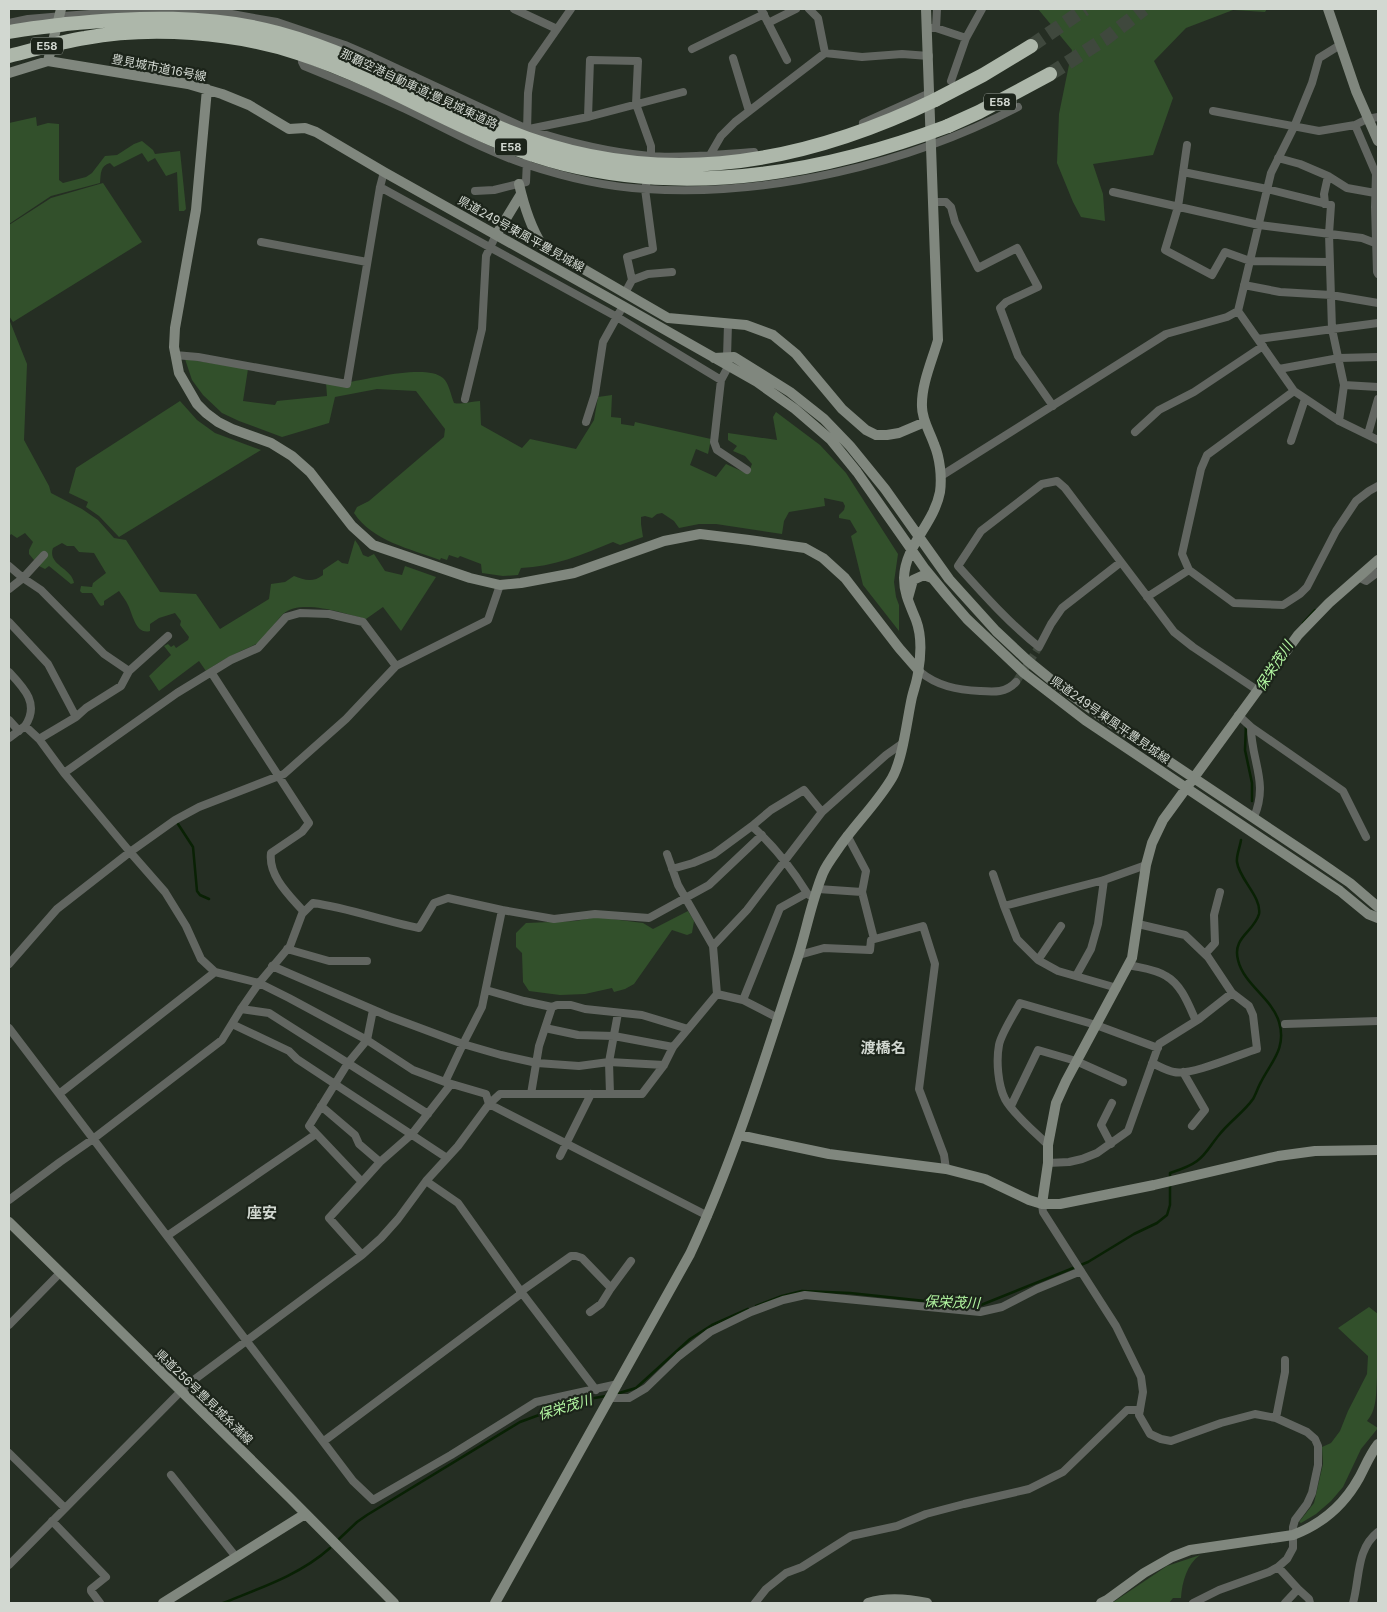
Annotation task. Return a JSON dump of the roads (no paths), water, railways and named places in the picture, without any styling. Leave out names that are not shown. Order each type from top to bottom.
[{"type":"highway","name":"那覇空港自動車道;豊見城東道路","points":[[9,32],[83,22],[152,18],[194,19],[248,26],[330,49],[524,137],[574,152],[636,162],[674,165],[716,164],[754,160],[833,142],[906,114],[932,96],[983,75],[1031,46]]},
{"type":"highway","name":"那覇空港自動車道;豊見城東道路","points":[[9,56],[85,38],[114,34],[188,33],[219,36],[272,46],[324,61],[464,127],[520,150],[563,164],[619,175],[686,180],[764,174],[861,155],[948,126],[979,112],[1050,74]]},
{"type":"street","points":[[9,23],[61,12],[158,9],[226,13],[269,21],[309,32],[368,55],[527,129],[551,137],[607,150],[652,156],[710,155],[791,149],[815,144],[932,96]]},
{"type":"street","points":[[514,9],[557,29]]},
{"type":"street","points":[[465,399],[482,329],[486,256],[520,189],[526,182],[528,93],[532,65],[571,9]]},
{"type":"street","points":[[768,23],[796,9]]},
{"type":"street","points":[[809,9],[818,18],[824,53]]},
{"type":"street","points":[[926,9],[932,28]]},
{"type":"street","points":[[495,1603],[690,1254],[708,1216],[739,1136],[799,955],[813,894],[824,871],[847,835],[877,801],[894,775],[903,743],[918,671],[920,641],[919,630],[907,601],[904,576],[911,548],[930,520],[937,504],[941,476],[936,448],[925,422],[922,407],[924,386],[938,340],[932,202],[932,96],[928,56],[937,9]]},
{"type":"street","points":[[951,80],[966,38],[982,9]]},
{"type":"street","points":[[1328,9],[1367,119],[1378,141]]},
{"type":"street","points":[[692,49],[762,11],[787,60]]},
{"type":"street","points":[[9,74],[48,61],[61,12]]},
{"type":"street","points":[[932,28],[966,38]]},
{"type":"street","points":[[309,32],[302,62],[304,66],[404,108],[500,155],[591,182],[645,190],[706,191],[763,185],[837,172],[931,145],[988,122],[1018,106]]},
{"type":"street","points":[[941,476],[1166,334],[1227,317],[1238,311],[1271,173],[1294,127],[1312,83],[1319,58],[1340,45]]},
{"type":"street","points":[[710,155],[721,136],[749,111],[824,53],[862,56],[902,54],[928,56]]},
{"type":"street","points":[[734,58],[749,111]]},
{"type":"street","points":[[588,117],[590,60],[638,61],[636,104],[652,156],[645,190],[653,249],[627,257],[632,280],[625,293]]},
{"type":"street","name":"豊見城市道16号線","points":[[48,61],[188,84],[207,89],[249,106],[289,129],[305,128],[316,132]]},
{"type":"street","points":[[207,89],[196,210],[175,328],[174,347],[179,373],[197,404],[206,413],[232,429],[271,443],[292,456],[310,472],[352,526],[373,545],[470,578],[500,584],[521,583],[574,573],[664,541],[700,534],[805,548],[823,558],[845,578],[899,648],[918,671],[929,680],[955,690],[997,692],[1006,690],[1016,682]]},
{"type":"street","points":[[527,129],[588,117],[683,92]]},
{"type":"street","points":[[1213,111],[1319,131],[1355,125],[1367,119],[1378,117]]},
{"type":"street","points":[[1355,125],[1376,174],[1375,243],[1378,274]]},
{"type":"street","name":"県道249号東風平豊見城線","points":[[316,132],[714,358],[728,362],[779,397],[831,440],[857,472],[932,578],[967,619],[1024,673],[1085,720],[1340,891],[1368,914],[1378,918]]},
{"type":"street","points":[[1187,145],[1178,207],[1165,250],[1212,275],[1226,252],[1250,261],[1329,262]]},
{"type":"street","points":[[1278,158],[1300,164],[1328,176],[1347,188],[1375,193]]},
{"type":"street","points":[[175,355],[198,357],[347,384],[384,172]]},
{"type":"street","points":[[1183,172],[1267,189],[1331,205],[1329,262],[1332,329],[1344,385],[1338,421]]},
{"type":"street","points":[[1325,204],[1324,194],[1328,176]]},
{"type":"street","points":[[380,187],[616,317],[721,380]]},
{"type":"street","points":[[475,191],[520,189]]},
{"type":"street","points":[[520,189],[533,230],[542,245],[668,318],[746,325],[773,335],[796,354],[842,409],[866,430],[876,435],[887,435],[925,422]]},
{"type":"street","points":[[1113,192],[1259,225],[1362,238],[1375,243]]},
{"type":"street","points":[[932,202],[946,202],[951,207],[978,268],[1017,248],[1038,287],[1006,302],[1000,308],[1018,356],[1053,406]]},
{"type":"street","points":[[261,242],[367,262]]},
{"type":"street","points":[[632,280],[648,274],[672,272]]},
{"type":"street","points":[[1244,286],[1280,292],[1331,295],[1378,303]]},
{"type":"street","points":[[586,422],[595,394],[603,342],[623,306]]},
{"type":"street","points":[[1238,311],[1294,391],[1338,421],[1378,440]]},
{"type":"street","points":[[1258,339],[1378,323]]},
{"type":"street","points":[[728,324],[728,362],[721,380],[714,442],[717,450],[747,470]]},
{"type":"street","points":[[1135,432],[1159,410],[1194,392],[1263,346]]},
{"type":"street","points":[[1279,369],[1339,358],[1378,356]]},
{"type":"street","name":"県道249号東風平豊見城線","points":[[728,362],[734,357],[770,378],[824,419],[866,465],[949,579],[996,631],[1023,656],[1060,687],[1098,714],[1350,883],[1378,907]]},
{"type":"street","points":[[1344,385],[1378,387]]},
{"type":"street","points":[[1294,391],[1207,455],[1201,469],[1182,554],[1189,570],[1234,603],[1283,605],[1307,587],[1336,531],[1356,501],[1368,491],[1378,486]]},
{"type":"street","points":[[1291,442],[1305,399]]},
{"type":"street","points":[[1368,434],[1378,399]]},
{"type":"street","points":[[1121,562],[1062,608],[1039,647],[1000,612],[958,566],[981,531],[1042,484],[1057,481],[1065,488],[1174,632],[1257,690]]},
{"type":"street","points":[[9,590],[44,555]]},
{"type":"street","points":[[1193,1603],[1219,1590],[1278,1568],[1287,1559],[1293,1548],[1295,1520],[1312,1493],[1318,1465],[1318,1446],[1315,1439],[1307,1432],[1276,1418],[1255,1414],[1221,1423],[1171,1441],[1150,1434],[1139,1415],[1143,1392],[1142,1377],[1116,1326],[1042,1212],[1048,1163],[1048,1145],[1056,1104],[1076,1061],[1132,958],[1146,865],[1157,831],[1163,820],[1298,635],[1329,603],[1378,560]]},
{"type":"street","points":[[9,566],[41,590],[104,654],[129,671]]},
{"type":"street","points":[[1147,597],[1189,570]]},
{"type":"street","points":[[1358,577],[1366,581],[1378,572]]},
{"type":"street","points":[[907,601],[914,580],[924,576],[932,578]]},
{"type":"street","points":[[9,964],[57,909],[130,852],[175,820],[199,807],[284,774],[346,718],[396,666],[488,620],[500,584]]},
{"type":"street","points":[[64,772],[177,693],[230,660],[258,648],[286,617],[300,613],[329,614],[363,622],[396,666]]},
{"type":"street","points":[[9,622],[48,664],[76,717]]},
{"type":"street","points":[[39,739],[76,717],[86,708],[121,686],[129,671],[168,636]]},
{"type":"street","points":[[9,672],[23,687],[31,703],[31,717],[22,728],[9,738]]},
{"type":"street","points":[[211,672],[309,824],[302,832],[271,853],[270,862],[276,877],[304,912]]},
{"type":"street","points":[[1238,715],[1344,791],[1366,837]]},
{"type":"street","points":[[9,720],[39,739],[64,772],[165,892],[186,926],[201,959],[215,972],[259,983],[367,1040],[413,1070],[486,1094],[489,1104],[708,1216]]},
{"type":"street","points":[[1251,726],[1251,740],[1260,780],[1260,804],[1254,817]]},
{"type":"street","points":[[713,946],[747,910],[822,812],[886,755],[903,743]]},
{"type":"street","points":[[672,869],[714,854],[771,810],[804,790],[822,812]]},
{"type":"street","points":[[752,826],[786,861],[813,894]]},
{"type":"street","points":[[9,1200],[93,1139],[222,1040],[259,983],[287,949],[304,912],[312,903],[340,907],[390,922],[420,928],[434,903],[448,898],[554,919],[595,914],[649,918],[709,885],[762,835]]},
{"type":"street","points":[[847,835],[866,871],[862,892],[874,939]]},
{"type":"street","points":[[9,1565],[180,1391],[362,1255],[381,1238],[398,1219],[426,1181],[458,1146],[489,1104],[500,1094],[642,1094],[664,1065],[673,1048],[717,994],[713,946],[678,885],[667,854]]},
{"type":"street","points":[[1004,906],[1104,880],[1146,865]]},
{"type":"street","points":[[993,874],[1017,939],[1038,960],[1058,971],[1117,988]]},
{"type":"street","points":[[1076,976],[1091,949],[1096,932],[1104,880]]},
{"type":"street","points":[[743,1000],[780,908],[813,894],[862,892]]},
{"type":"street","points":[[1205,954],[1215,943],[1214,915],[1220,892]]},
{"type":"street","points":[[362,1255],[329,1218],[380,1162],[412,1134],[428,1114],[448,1083],[463,1044],[482,1007],[502,910]]},
{"type":"street","points":[[1138,924],[1185,935],[1205,954],[1232,993],[1249,1006],[1253,1015],[1257,1049],[1202,1068],[1183,1072],[1174,1072],[1152,1063]]},
{"type":"street","points":[[799,955],[824,948],[870,950],[871,940],[923,926],[936,964],[919,1089],[944,1155],[946,1169]]},
{"type":"street","points":[[1038,960],[1061,926]]},
{"type":"street","points":[[287,949],[329,962],[367,961]]},
{"type":"street","points":[[1129,965],[1156,971],[1167,976],[1177,985],[1196,1021]]},
{"type":"street","points":[[272,966],[373,1010],[463,1044],[501,1055],[537,1063],[578,1066],[609,1062],[664,1065]]},
{"type":"street","points":[[59,1094],[215,972]]},
{"type":"street","points":[[486,990],[552,1007],[571,1005],[585,1009],[642,1015],[688,1029]]},
{"type":"street","points":[[1048,1163],[1082,1160],[1112,1144],[1128,1132],[1159,1044],[1196,1021],[1232,993]]},
{"type":"street","points":[[717,994],[743,1000],[778,1018]]},
{"type":"street","points":[[1048,1145],[1006,1100],[1001,1084],[998,1065],[999,1044],[1020,1004],[1096,1025],[1158,1048]]},
{"type":"street","points":[[531,1094],[540,1046],[552,1007]]},
{"type":"street","points":[[241,1009],[269,1013],[428,1114]]},
{"type":"street","points":[[362,1182],[309,1126],[348,1063],[367,1040],[373,1010]]},
{"type":"street","points":[[610,1094],[609,1062],[618,1013]]},
{"type":"street","points":[[1285,1024],[1378,1022]]},
{"type":"street","points":[[232,1024],[289,1051],[297,1059],[447,1158]]},
{"type":"street","points":[[9,1028],[353,1481],[373,1500],[451,1455],[536,1402],[596,1390],[614,1392],[629,1398],[646,1388],[679,1356],[710,1332],[751,1312],[784,1300],[805,1295],[980,1312],[1002,1307],[1037,1289],[1080,1271]]},
{"type":"street","points":[[545,1028],[578,1035],[614,1036],[673,1048]]},
{"type":"street","points":[[1011,1106],[1038,1050],[1076,1061],[1123,1082]]},
{"type":"street","points":[[1183,1072],[1205,1110],[1192,1126]]},
{"type":"street","points":[[560,1156],[591,1094]]},
{"type":"street","points":[[1112,1103],[1101,1125],[1112,1144]]},
{"type":"street","points":[[321,1106],[355,1135],[359,1144],[380,1162]]},
{"type":"street","points":[[168,1236],[316,1134]]},
{"type":"street","points":[[739,1136],[828,1154],[946,1169],[986,1178],[1029,1200],[1042,1204],[1060,1204],[1162,1184],[1278,1156],[1315,1151],[1378,1150]]},
{"type":"street","points":[[426,1181],[458,1203],[521,1293],[596,1390]]},
{"type":"street","name":"県道256号豊見城糸満線","points":[[9,1222],[394,1603]]},
{"type":"street","points":[[324,1441],[571,1256],[582,1258],[611,1288]]},
{"type":"street","points":[[590,1312],[601,1304],[631,1261]]},
{"type":"street","points":[[9,1325],[60,1273]]},
{"type":"street","points":[[1276,1418],[1285,1372],[1285,1360]]},
{"type":"street","points":[[755,1603],[766,1589],[786,1572],[802,1568],[851,1536],[897,1526],[926,1514],[1029,1489],[1062,1472],[1126,1410],[1140,1410]]},
{"type":"street","points":[[1101,1603],[1144,1573],[1172,1557],[1190,1550],[1293,1534],[1306,1530],[1325,1519],[1346,1498],[1378,1444]]},
{"type":"street","points":[[9,1453],[65,1508]]},
{"type":"street","points":[[171,1475],[236,1557]]},
{"type":"street","points":[[163,1603],[305,1514]]},
{"type":"street","points":[[52,1521],[106,1577],[92,1589],[100,1603]]},
{"type":"street","points":[[1353,1603],[1363,1549],[1378,1532]]},
{"type":"street","points":[[1278,1568],[1309,1599],[1310,1603]]},
{"type":"street","points":[[1285,1603],[1298,1589]]},
{"type":"street","name":"県道256号豊見城糸満線","points":[[382,1590],[400,1603]]},
{"type":"street","points":[[868,1603],[880,1600],[912,1600],[927,1603]]},
{"type":"waterway","name":"保栄茂川","points":[[1303,623],[1315,610]]},
{"type":"waterway","name":"保栄茂川","points":[[1246,724],[1245,750],[1252,783],[1252,801]]},
{"type":"waterway","points":[[178,824],[193,847],[197,891],[200,895],[209,899]]},
{"type":"waterway","name":"保栄茂川","points":[[1170,1179],[1170,1173],[1187,1167],[1200,1158],[1223,1130],[1253,1099],[1277,1054],[1281,1040],[1281,1031],[1275,1013],[1246,977],[1238,960],[1238,946],[1253,926],[1259,914],[1257,901],[1237,862],[1241,840]]},
{"type":"waterway","name":"保栄茂川","points":[[756,1306],[802,1291],[850,1293],[953,1304],[981,1305],[1088,1262],[1134,1234],[1157,1223],[1167,1215],[1170,1205],[1170,1185]]},
{"type":"waterway","name":"保栄茂川","points":[[616,1394],[636,1388],[690,1339],[712,1325],[748,1309]]},
{"type":"waterway","name":"保栄茂川","points":[[339,1539],[367,1515],[520,1422],[577,1401],[606,1396]]},
{"type":"waterway","name":"保栄茂川","points":[[223,1603],[293,1573],[318,1558],[330,1548]]},
{"type":"tunnel","points":[[1031,46],[1085,9]]},
{"type":"tunnel","points":[[1050,74],[1105,39],[1144,9]]},
{"type":"tunnel","points":[[1016,682],[1039,647]]},
{"type":"district","name":"渡橋名","points":[[883,1048]]},
{"type":"district","name":"座安","points":[[262,1213]]}]
